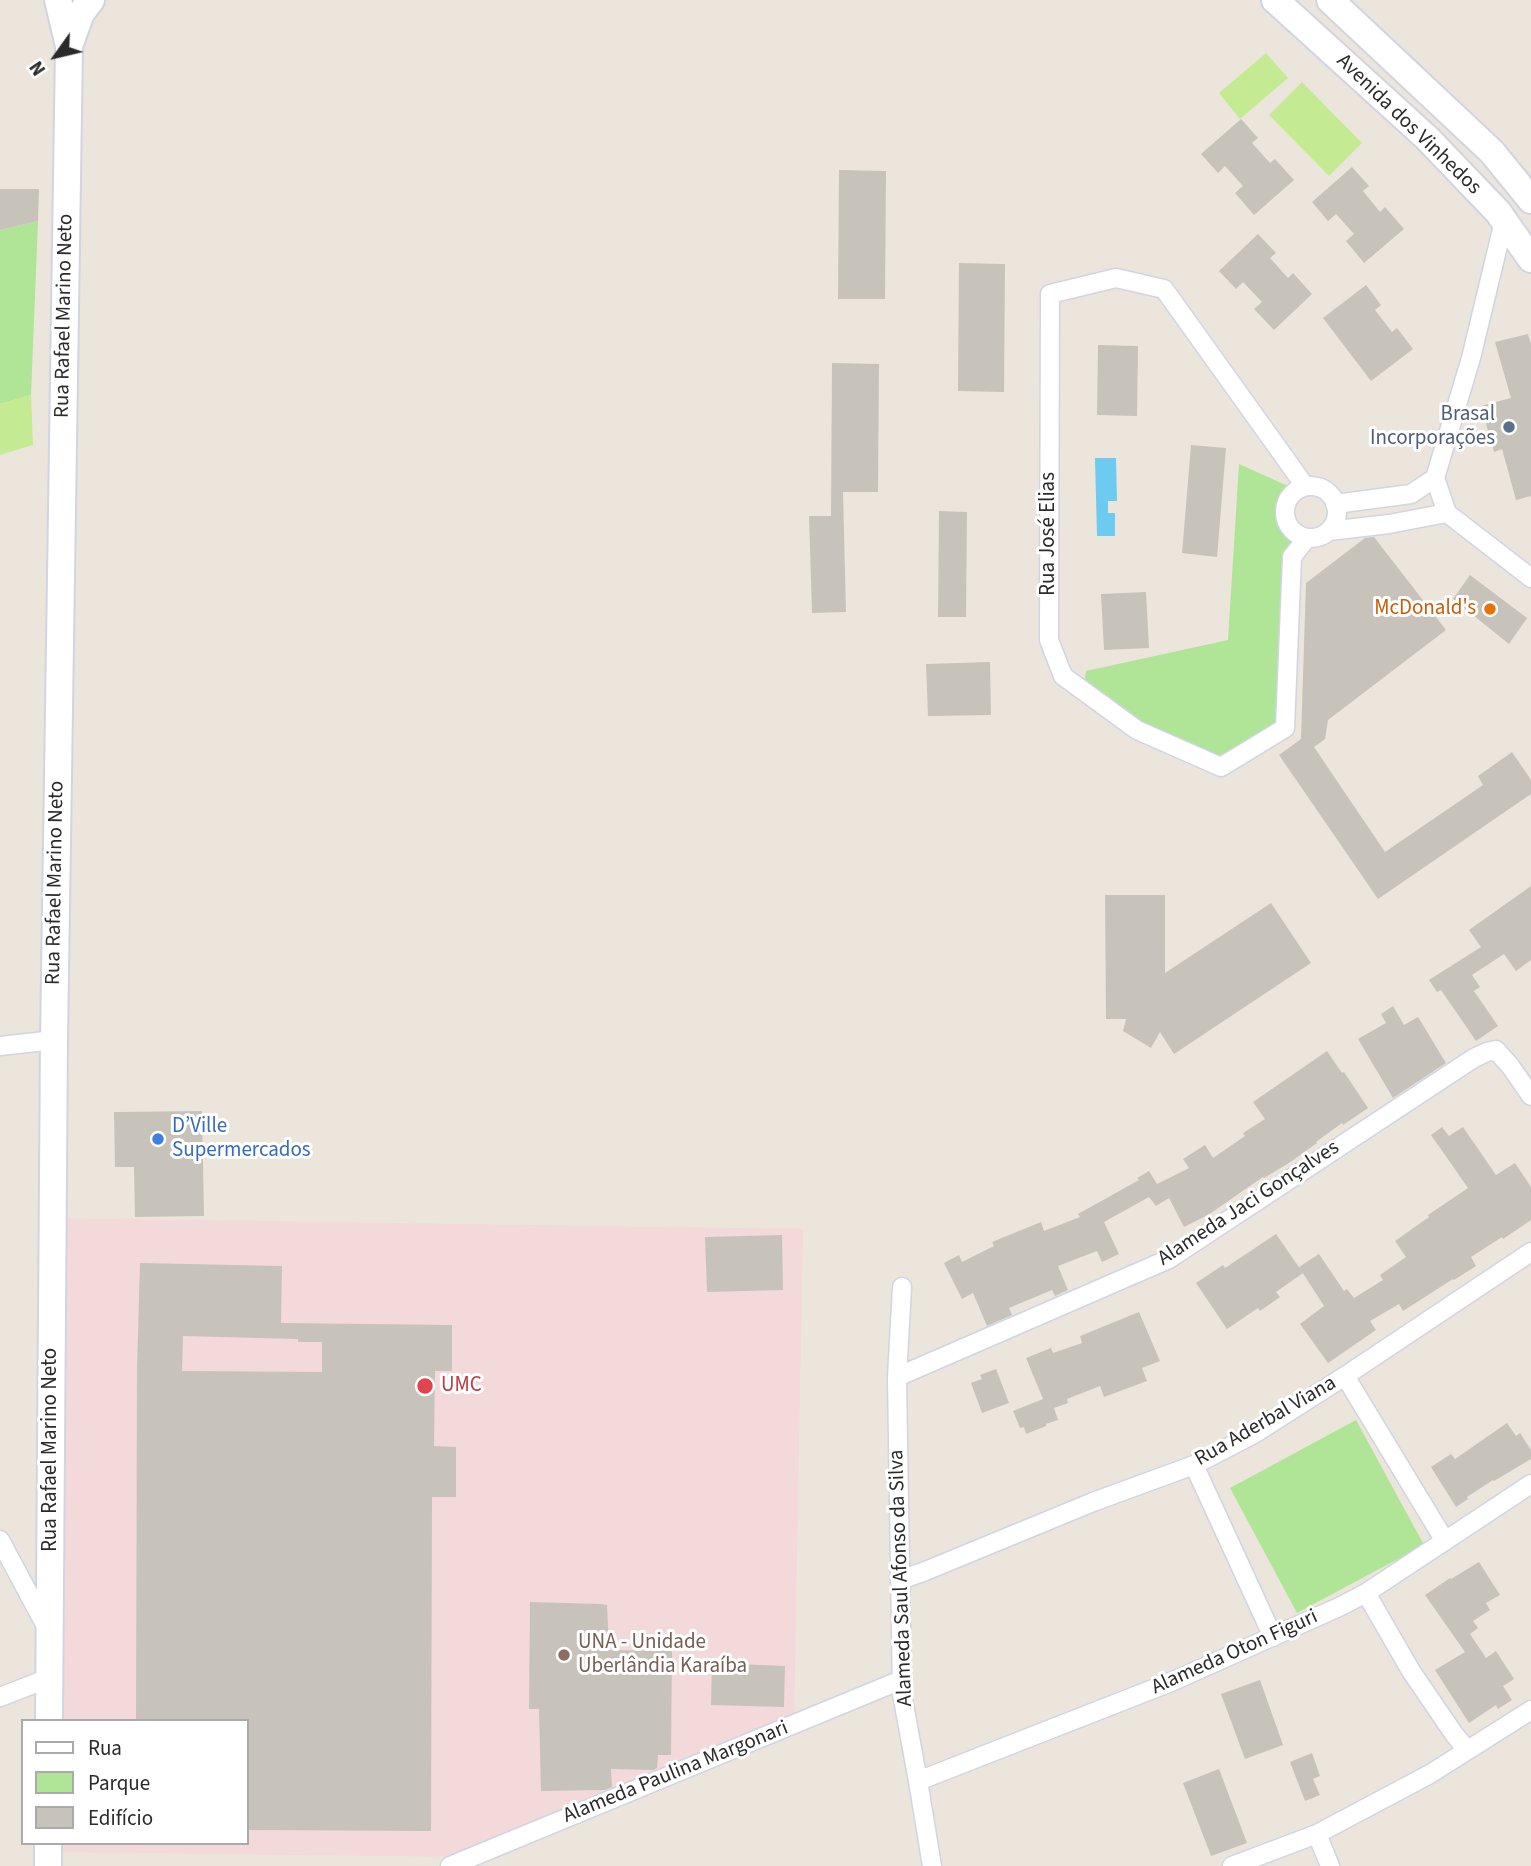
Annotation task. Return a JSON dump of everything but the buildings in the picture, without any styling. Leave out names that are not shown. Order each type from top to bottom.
[{"type":"street","name":"Rua Rafael Marino Neto","points":[[49,1719],[54,1040],[69,46],[58,0]]},
{"type":"street","name":"Rua Rafael Marino Neto","points":[[69,46],[81,13],[91,0]]},
{"type":"street","name":"Avenida dos Vinhedos","points":[[1275,0],[1427,138],[1498,212],[1531,259]]},
{"type":"street","name":"Avenida dos Vinhedos","points":[[1330,0],[1492,152],[1531,200]]},
{"type":"street","points":[[1504,221],[1471,358],[1436,478],[1447,513],[1531,578]]},
{"type":"street","name":"Rua José Elias","points":[[1305,486],[1164,289],[1115,278],[1050,295],[1049,640],[1063,676],[1137,730],[1221,767],[1285,728],[1292,557],[1307,538]]},
{"type":"street","points":[[1335,505],[1411,494],[1436,478]]},
{"type":"street","points":[[1305,486],[1322,488],[1329,493],[1335,505],[1337,516],[1323,536],[1307,538],[1298,535],[1286,521],[1286,504],[1290,496],[1305,486]]},
{"type":"street","points":[[1329,531],[1389,524],[1447,513]]},
{"type":"street","points":[[0,1046],[54,1040]]},
{"type":"street","name":"Alameda Jaci Gonçalves","points":[[897,1377],[1170,1259],[1487,1052],[1496,1051],[1531,1096]]},
{"type":"street","name":"Rua Aderbal Viana","points":[[900,1580],[1093,1502],[1194,1465],[1254,1434],[1531,1252]]},
{"type":"street","name":"Alameda Saul Afonso da Silva","points":[[902,1287],[897,1377],[901,1694],[932,1866]]},
{"type":"street","points":[[1345,1376],[1445,1541]]},
{"type":"street","points":[[1194,1465],[1273,1637]]},
{"type":"street","name":"Alameda Oton Figuri","points":[[918,1781],[1171,1682],[1366,1593],[1531,1484]]},
{"type":"street","points":[[0,1540],[49,1632]]},
{"type":"street","points":[[1366,1593],[1411,1671],[1467,1750]]},
{"type":"street","points":[[0,1697],[49,1678]]},
{"type":"street","name":"Alameda Paulina Margonari","points":[[450,1866],[482,1860],[901,1680]]},
{"type":"street","points":[[1232,1866],[1317,1834],[1430,1774],[1531,1710]]},
{"type":"street","points":[[1317,1834],[1330,1866]]},
{"type":"street","points":[[47,1845],[48,1866]]},
{"type":"shaded area","name":"UMC","points":[[52,1218],[803,1229],[794,1724],[471,1857],[47,1852],[48,1845],[248,1845],[248,1719],[49,1719]]},
{"type":"green space","points":[[1266,53],[1288,78],[1240,119],[1219,93]]},
{"type":"green space","points":[[1302,82],[1362,143],[1329,176],[1269,115]]},
{"type":"green space","points":[[38,221],[31,395],[0,404],[0,230]]},
{"type":"green space","points":[[31,395],[33,445],[0,455],[0,404]]},
{"type":"green space","points":[[1239,464],[1297,490],[1286,504],[1286,521],[1298,535],[1307,538],[1292,557],[1285,728],[1221,767],[1137,730],[1083,689],[1086,671],[1228,640]]},
{"type":"green space","points":[[1356,1420],[1424,1545],[1297,1613],[1230,1488]]},
{"type":"water","points":[[1095,458],[1116,458],[1117,501],[1108,501],[1108,513],[1115,513],[1115,536],[1097,536]]},
{"type":"place","name":"Brasal Incorporações","points":[[1509,427]]},
{"type":"place","name":"McDonald's","points":[[1490,609]]},
{"type":"place","name":"D’Ville Supermercados","points":[[158,1139]]},
{"type":"place","name":"UMC","points":[[425,1386]]},
{"type":"place","name":"UNA - Unidade Uberlândia Karaíba","points":[[564,1655]]}]
